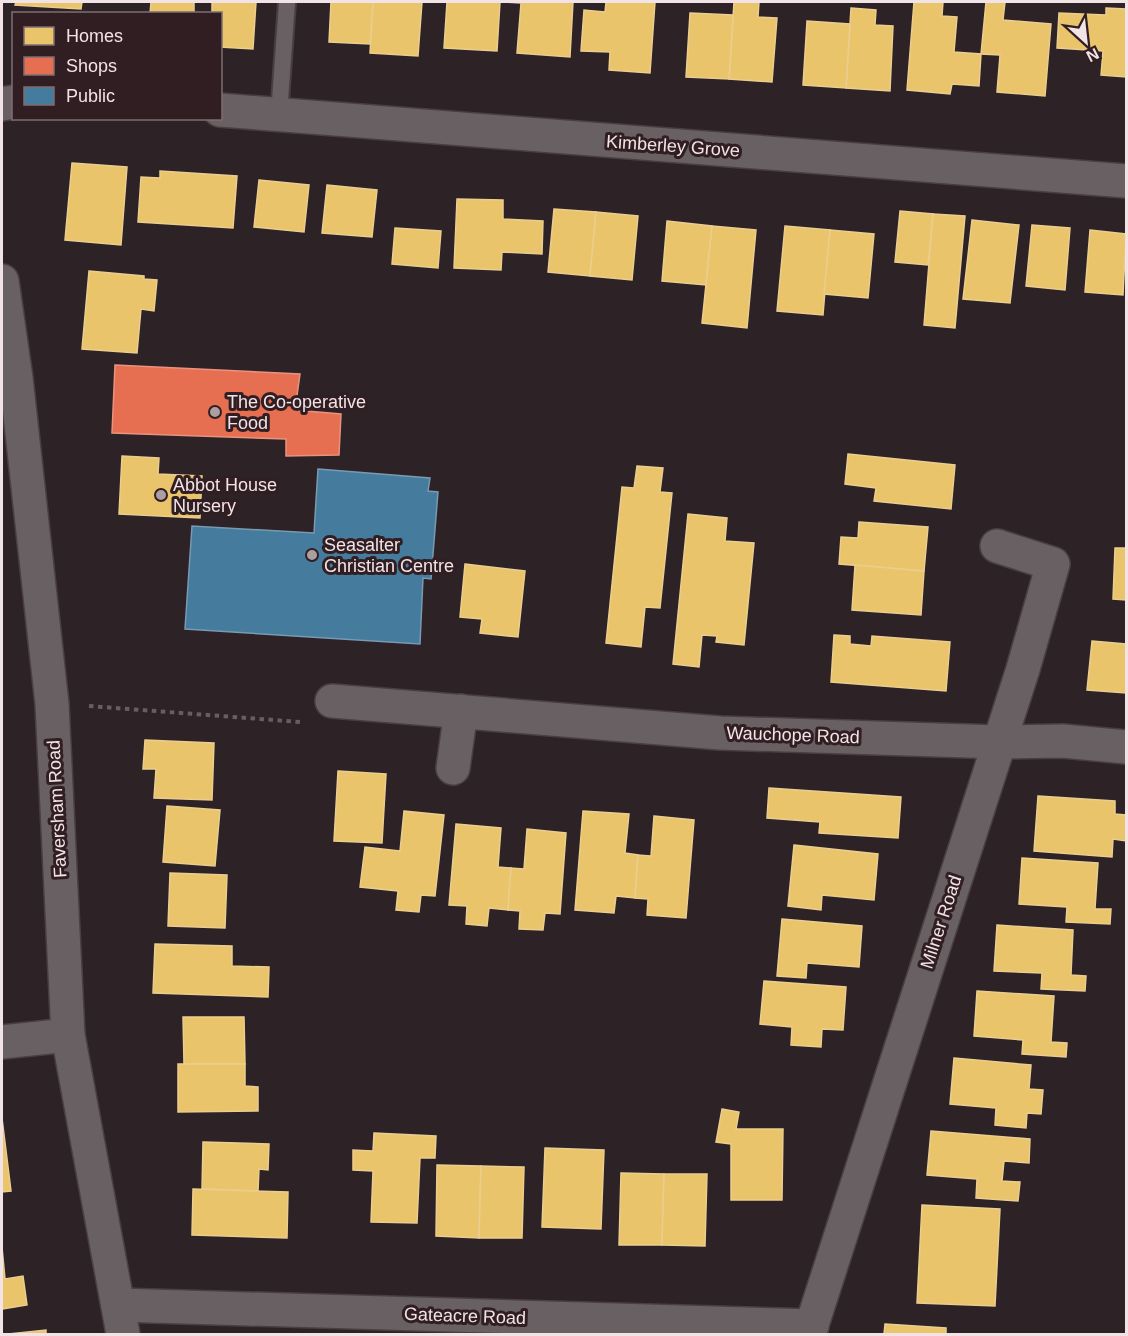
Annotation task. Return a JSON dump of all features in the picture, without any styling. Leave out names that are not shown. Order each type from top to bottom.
[{"type":"street","name":"Kimberley Grove","points":[[222,110],[1126,181]]},
{"type":"street","name":"Faversham Road","points":[[2,281],[16,378],[52,704],[68,1035],[121,1320]]},
{"type":"street","name":"Milner Road","points":[[810,1330],[999,742],[1053,564],[997,546]]},
{"type":"street","name":"Wauchope Road","points":[[332,701],[720,733],[999,742],[1063,741],[1126,747]]},
{"type":"street","points":[[453,768],[461,711]]},
{"type":"street","points":[[2,1042],[68,1035]]},
{"type":"street","name":"Gateacre Road","points":[[121,1320],[810,1330]]},
{"type":"lane","points":[[279,115],[287,2]]},
{"type":"path","points":[[52,704],[307,723]]},
{"type":"building: Homes","points":[[16,2],[82,2],[81,9],[15,5]]},
{"type":"building: Homes","points":[[151,2],[194,2],[194,12],[150,12]]},
{"type":"building: Homes","points":[[212,2],[256,2],[253,49],[222,47],[222,12],[212,12]]},
{"type":"building: Homes","points":[[331,2],[373,2],[370,44],[329,42]]},
{"type":"building: Homes","points":[[373,2],[422,2],[418,56],[370,53]]},
{"type":"building: Homes","points":[[447,2],[500,2],[497,51],[444,48]]},
{"type":"building: Homes","points":[[506,2],[573,2],[570,57],[517,53],[521,3]]},
{"type":"building: Homes","points":[[606,2],[655,2],[650,73],[609,70],[610,52],[581,51],[584,10],[605,12]]},
{"type":"building: Homes","points":[[734,2],[759,2],[758,17],[777,18],[772,82],[729,79]]},
{"type":"building: Homes","points":[[914,2],[943,2],[942,16],[957,17],[954,52],[981,54],[979,86],[952,84],[950,94],[907,90]]},
{"type":"building: Homes","points":[[986,2],[1005,2],[1003,20],[1051,24],[1045,96],[997,92],[1000,55],[981,54]]},
{"type":"building: Homes","points":[[851,8],[876,10],[875,25],[893,26],[890,91],[846,88]]},
{"type":"building: Homes","points":[[1106,8],[1126,9],[1126,77],[1101,75],[1103,51],[1057,48],[1059,13],[1106,15]]},
{"type":"building: Homes","points":[[690,13],[733,15],[729,79],[686,77]]},
{"type":"building: Homes","points":[[807,21],[850,24],[846,88],[803,85]]},
{"type":"building: Homes","points":[[72,163],[127,167],[121,245],[65,240]]},
{"type":"building: Homes","points":[[160,171],[237,176],[233,228],[138,222],[141,177],[160,178]]},
{"type":"building: Homes","points":[[259,180],[309,185],[304,232],[254,227]]},
{"type":"building: Homes","points":[[327,185],[377,190],[372,237],[322,233]]},
{"type":"building: Homes","points":[[457,199],[503,200],[503,219],[543,221],[542,254],[502,252],[501,270],[454,268]]},
{"type":"building: Homes","points":[[554,209],[596,212],[590,276],[548,272]]},
{"type":"building: Homes","points":[[900,211],[933,214],[928,265],[895,262]]},
{"type":"building: Homes","points":[[596,212],[638,216],[632,280],[590,276]]},
{"type":"building: Homes","points":[[933,214],[965,216],[955,328],[924,325]]},
{"type":"building: Homes","points":[[972,220],[1019,225],[1010,303],[963,299]]},
{"type":"building: Homes","points":[[667,221],[712,226],[706,285],[662,281]]},
{"type":"building: Homes","points":[[1032,225],[1070,228],[1065,290],[1026,286]]},
{"type":"building: Homes","points":[[712,226],[756,230],[747,328],[702,323]]},
{"type":"building: Homes","points":[[785,226],[830,230],[823,315],[777,311]]},
{"type":"building: Homes","points":[[395,228],[441,231],[438,268],[392,264]]},
{"type":"building: Homes","points":[[830,230],[874,234],[868,298],[824,294]]},
{"type":"building: Homes","points":[[1090,230],[1126,234],[1123,295],[1085,292]]},
{"type":"building: Homes","points":[[89,271],[144,276],[144,279],[157,280],[154,311],[141,309],[137,353],[82,349]]},
{"type":"building: Homes","points":[[848,454],[955,465],[951,509],[874,501],[876,488],[845,484]]},
{"type":"building: Homes","name":"Abbot House Nursery","points":[[122,456],[159,458],[158,474],[202,476],[200,518],[119,514]]},
{"type":"building: Homes","points":[[637,466],[663,468],[660,492],[672,493],[660,608],[645,607],[641,647],[606,643],[622,487],[634,488]]},
{"type":"building: Homes","points":[[688,514],[727,518],[725,541],[754,543],[744,645],[716,642],[717,636],[702,635],[699,667],[673,664]]},
{"type":"building: Homes","points":[[859,522],[928,527],[924,571],[839,564],[841,537],[858,538]]},
{"type":"building: Homes","points":[[1115,548],[1126,548],[1126,600],[1113,599]]},
{"type":"building: Homes","points":[[465,564],[525,571],[518,637],[480,633],[482,619],[460,617]]},
{"type":"building: Homes","points":[[855,565],[924,571],[921,615],[852,610]]},
{"type":"building: Homes","points":[[834,635],[850,636],[850,644],[871,646],[872,636],[950,642],[946,691],[831,682]]},
{"type":"building: Homes","points":[[1092,641],[1126,644],[1126,693],[1087,690]]},
{"type":"building: Homes","points":[[145,740],[214,743],[212,800],[154,798],[156,769],[143,769]]},
{"type":"building: Homes","points":[[338,771],[386,774],[382,843],[334,841]]},
{"type":"building: Homes","points":[[769,788],[901,797],[898,838],[819,833],[820,822],[767,818]]},
{"type":"building: Homes","points":[[1038,796],[1115,801],[1115,814],[1126,815],[1126,841],[1113,839],[1112,857],[1034,851]]},
{"type":"building: Homes","points":[[167,806],[220,810],[215,866],[163,862]]},
{"type":"building: Homes","points":[[404,811],[444,815],[435,896],[421,895],[419,912],[396,910],[398,891],[360,887],[365,847],[400,851]]},
{"type":"building: Homes","points":[[583,811],[629,814],[625,853],[638,855],[635,898],[616,896],[614,913],[575,910]]},
{"type":"building: Homes","points":[[654,816],[694,820],[686,918],[647,915],[648,899],[635,898],[638,855],[651,856]]},
{"type":"building: Homes","points":[[456,824],[501,828],[498,867],[511,868],[508,910],[489,908],[487,926],[466,924],[467,906],[449,905]]},
{"type":"building: Homes","points":[[527,829],[566,833],[560,914],[545,913],[543,930],[519,929],[520,911],[508,910],[511,868],[524,869]]},
{"type":"building: Homes","points":[[794,845],[878,854],[874,900],[822,895],[821,910],[788,906]]},
{"type":"building: Homes","points":[[1022,858],[1098,863],[1095,909],[1111,909],[1110,924],[1066,922],[1067,907],[1019,904]]},
{"type":"building: Homes","points":[[170,873],[227,875],[225,928],[168,926]]},
{"type":"building: Homes","points":[[782,919],[862,926],[859,967],[807,963],[806,978],[777,976]]},
{"type":"building: Homes","points":[[997,925],[1073,930],[1071,975],[1086,976],[1085,991],[1041,989],[1042,973],[994,971]]},
{"type":"building: Homes","points":[[155,944],[232,946],[232,966],[269,967],[268,997],[153,993]]},
{"type":"building: Homes","points":[[764,981],[846,987],[843,1030],[822,1029],[821,1047],[791,1045],[792,1027],[760,1024]]},
{"type":"building: Homes","points":[[977,991],[1054,996],[1051,1042],[1067,1043],[1066,1057],[1022,1054],[1023,1040],[974,1036]]},
{"type":"building: Homes","points":[[183,1017],[244,1017],[245,1064],[184,1064]]},
{"type":"building: Homes","points":[[954,1058],[1031,1065],[1029,1089],[1043,1090],[1041,1114],[1027,1113],[1026,1128],[995,1125],[996,1108],[950,1104]]},
{"type":"building: Homes","points":[[178,1064],[245,1064],[245,1086],[258,1087],[258,1111],[178,1112]]},
{"type":"building: Homes","points":[[722,1109],[739,1112],[736,1129],[783,1129],[782,1200],[731,1200],[731,1144],[716,1142]]},
{"type":"building: Homes","points":[[2,1118],[11,1191],[2,1192]]},
{"type":"building: Homes","points":[[931,1131],[1030,1139],[1029,1163],[1004,1161],[1002,1181],[1020,1182],[1018,1201],[976,1198],[977,1179],[927,1175]]},
{"type":"building: Homes","points":[[374,1133],[436,1136],[435,1158],[420,1158],[417,1223],[371,1222],[373,1171],[353,1170],[353,1150],[373,1151]]},
{"type":"building: Homes","points":[[203,1142],[269,1144],[268,1170],[259,1169],[258,1191],[202,1189]]},
{"type":"building: Homes","points":[[545,1148],[604,1150],[601,1229],[542,1227]]},
{"type":"building: Homes","points":[[437,1165],[481,1166],[479,1238],[436,1236]]},
{"type":"building: Homes","points":[[481,1166],[524,1167],[522,1238],[479,1238]]},
{"type":"building: Homes","points":[[621,1173],[664,1174],[662,1245],[619,1245]]},
{"type":"building: Homes","points":[[664,1174],[707,1174],[705,1246],[662,1245]]},
{"type":"building: Homes","points":[[193,1189],[288,1192],[287,1238],[192,1235]]},
{"type":"building: Homes","points":[[922,1205],[1000,1209],[995,1306],[917,1303]]},
{"type":"building: Homes","points":[[2,1247],[5,1279],[23,1276],[27,1305],[2,1309]]},
{"type":"building: Homes","points":[[885,1324],[946,1328],[946,1334],[884,1334]]},
{"type":"building: Homes","points":[[46,1330],[46,1334],[8,1334]]},
{"type":"building: Shops","name":"The Co-operative Food","points":[[115,365],[300,374],[295,410],[341,414],[339,455],[286,456],[286,439],[112,433]]},
{"type":"building: Public","name":"Seasalter Christian Centre","points":[[318,469],[430,478],[428,491],[438,492],[431,579],[423,578],[420,644],[185,629],[192,526],[314,533]]},
{"type":"place","name":"The Co-operative Food","points":[[215,412]]},
{"type":"place","name":"Abbot House Nursery","points":[[161,495]]},
{"type":"place","name":"Seasalter Christian Centre","points":[[312,555]]}]
